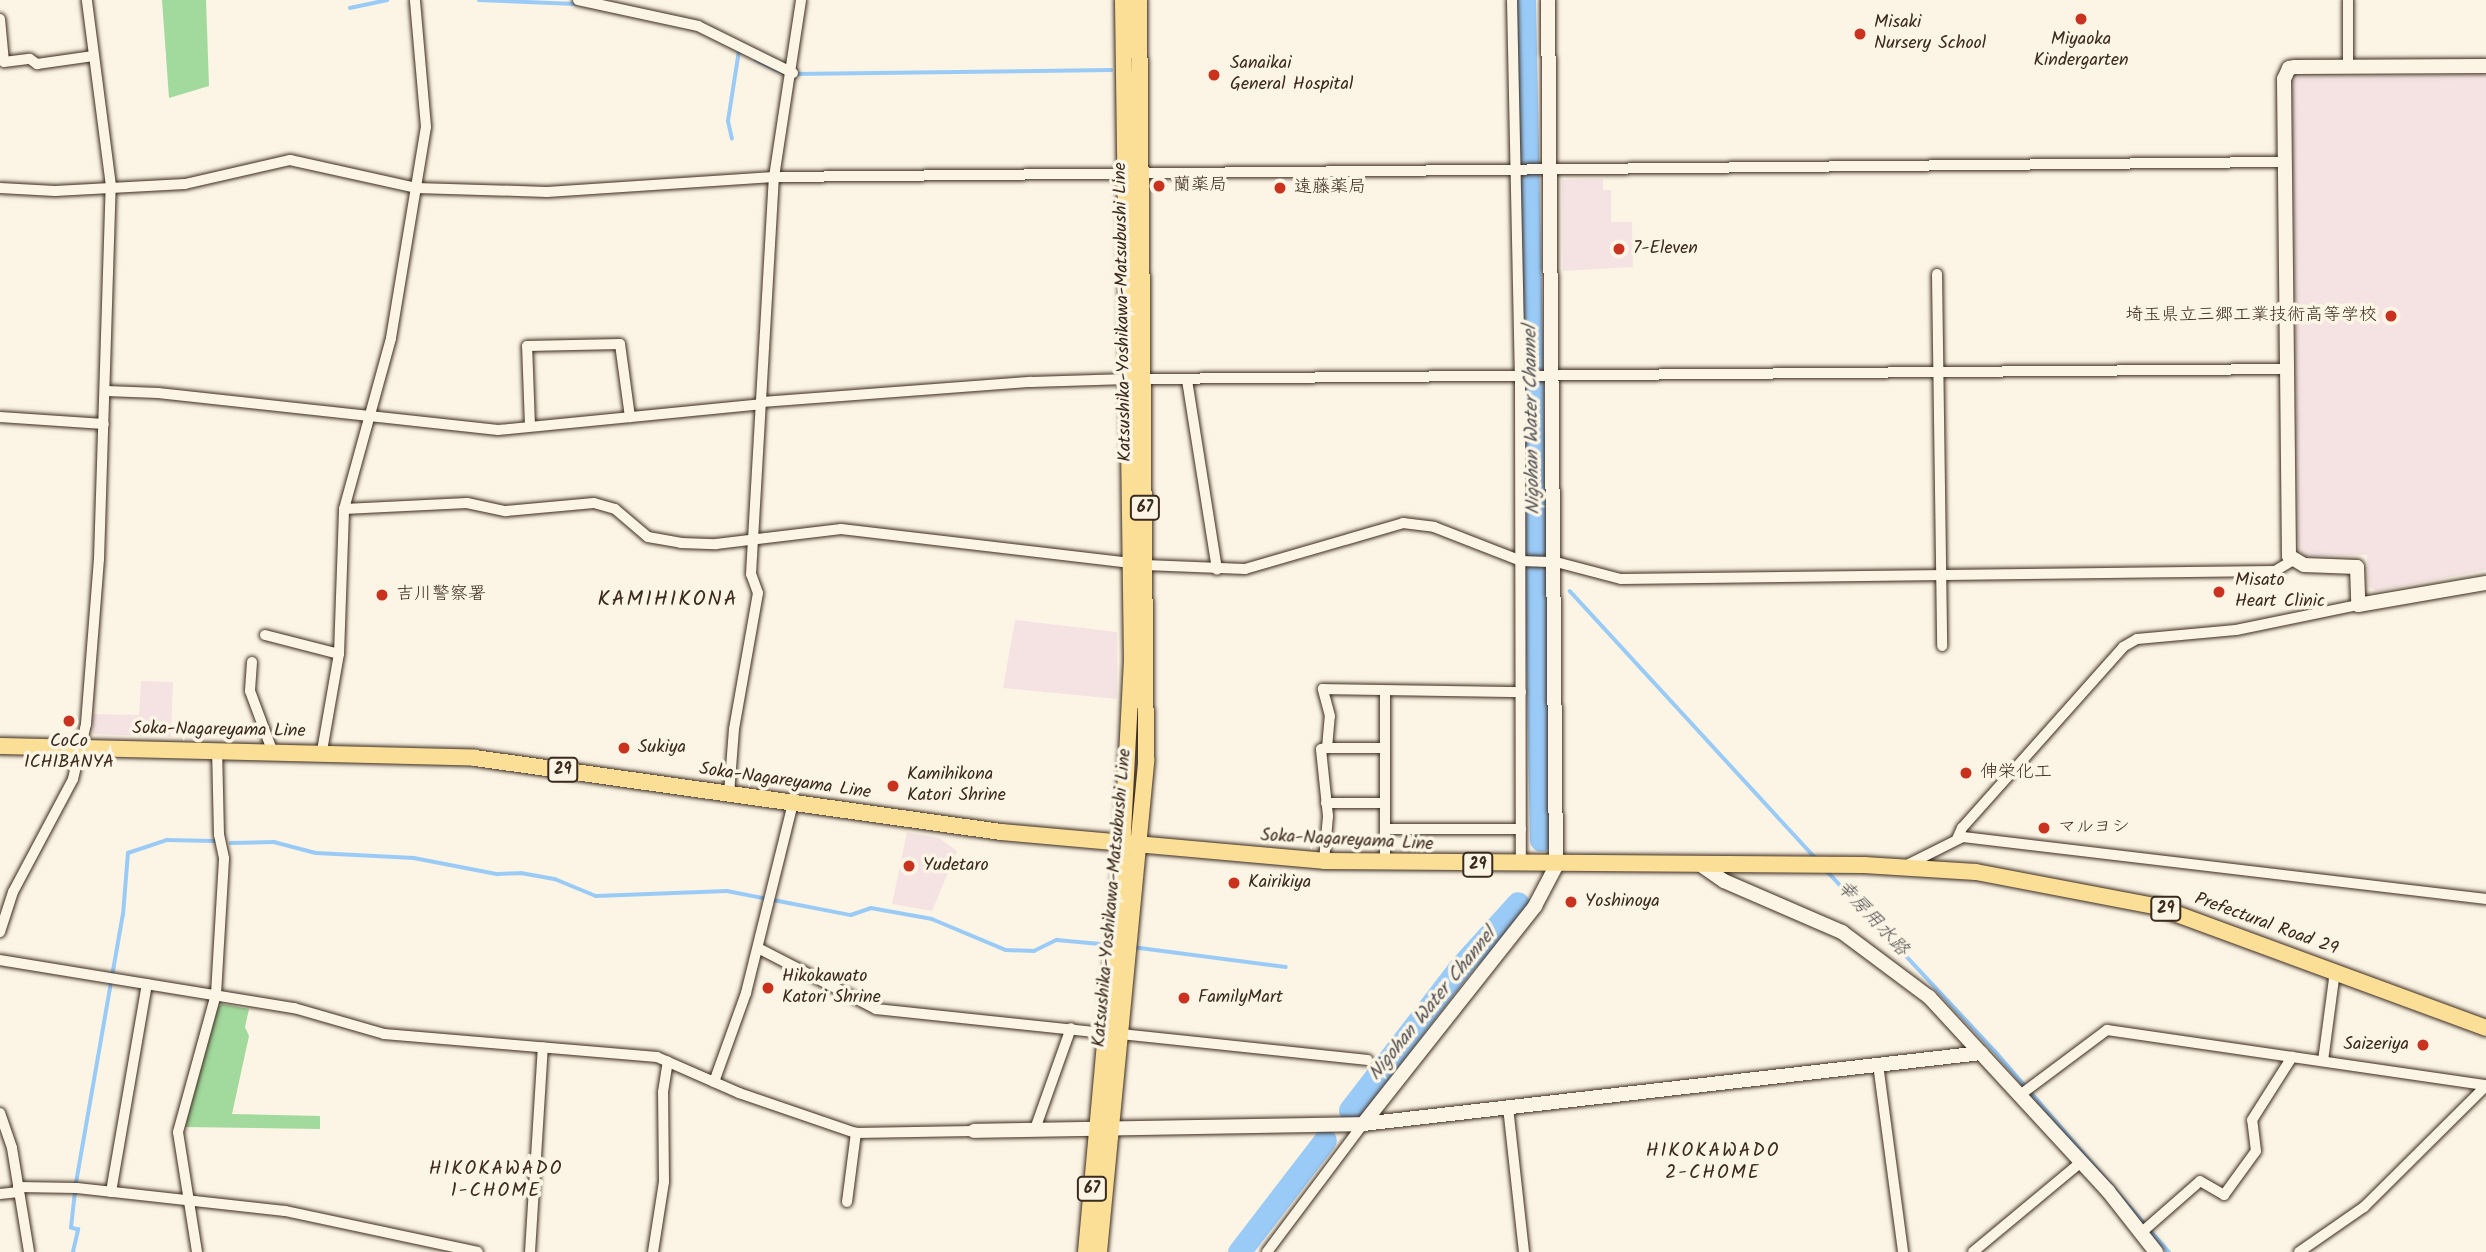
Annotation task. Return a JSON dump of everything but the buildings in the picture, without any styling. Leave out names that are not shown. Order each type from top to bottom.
[{"type":"main road","name":"Katsushika-Yoshikawa-Matsubushi Line","points":[[1123,0],[1124,172],[1136,379]]},
{"type":"main road","name":"Katsushika-Yoshikawa-Matsubushi Line","points":[[1113,1034],[1141,845],[1147,723],[1138,564],[1136,379],[1142,172],[1139,0]]},
{"type":"main road","name":"Katsushika-Yoshikawa-Matsubushi Line","points":[[1086,1252],[1104,1127],[1113,1034],[1138,564]]},
{"type":"main road","name":"Soka-Nagareyama Line","points":[[0,746],[322,751],[475,758],[1000,832],[1324,861],[1521,866],[1822,865]]},
{"type":"main road","name":"Prefectural Road 29","points":[[1822,865],[1904,866],[2039,881],[2141,903],[2335,971],[2486,1028]]},
{"type":"main road","name":"Katsushika-Yoshikawa-Matsubushi Line","points":[[1099,1252],[1104,1127]]},
{"type":"street","points":[[0,932],[13,892],[63,800],[83,748],[106,391],[111,186],[87,0]]},
{"type":"street","points":[[322,751],[339,654],[344,509],[391,338],[426,127],[415,0]]},
{"type":"street","points":[[578,0],[698,26],[793,73]]},
{"type":"street","points":[[729,794],[734,729],[758,593],[751,574],[774,177],[793,73],[801,0]]},
{"type":"street","points":[[1512,0],[1516,168],[1528,378],[1521,561],[1521,866]]},
{"type":"street","points":[[1267,1252],[1363,1124],[1535,906],[1556,866],[1556,562],[1548,0]]},
{"type":"street","points":[[2348,0],[2348,66]]},
{"type":"street","points":[[0,19],[2,64],[30,59],[37,64],[93,56]]},
{"type":"street","points":[[2358,605],[2358,573],[2352,564],[2304,565],[2293,560],[2288,549],[2286,72],[2295,67],[2486,65]]},
{"type":"street","points":[[0,188],[45,191],[185,184],[297,160],[415,188],[547,192],[774,177],[2285,162]]},
{"type":"street","points":[[1937,274],[1942,646]]},
{"type":"street","points":[[530,426],[527,346],[620,344],[630,417]]},
{"type":"street","points":[[106,391],[498,430],[762,403],[1031,382],[2287,369]]},
{"type":"street","points":[[1187,380],[1217,570]]},
{"type":"street","points":[[0,418],[104,424]]},
{"type":"street","points":[[344,509],[467,503],[506,510],[594,503],[615,509],[648,537],[701,545],[841,529],[1138,564],[1217,570],[1245,569],[1403,523],[1434,527],[1521,561],[1556,562],[1621,579],[2275,571],[2293,560]]},
{"type":"street","points":[[1957,839],[1962,828],[2123,648],[2137,639],[2236,630],[2486,583]]},
{"type":"street","points":[[265,635],[339,654]]},
{"type":"street","points":[[252,662],[250,691],[272,750]]},
{"type":"street","points":[[1327,748],[1330,716],[1323,689],[1521,691]]},
{"type":"street","points":[[1385,691],[1385,864]]},
{"type":"street","points":[[1324,861],[1326,803],[1321,750],[1385,748]]},
{"type":"street","points":[[197,1252],[178,1132],[216,994],[224,858],[219,835],[217,750]]},
{"type":"street","points":[[714,1082],[758,948],[793,803]]},
{"type":"street","points":[[1326,803],[1385,803]]},
{"type":"street","points":[[1385,829],[1521,829]]},
{"type":"street","points":[[1904,866],[1957,839],[2486,899]]},
{"type":"street","points":[[1701,865],[1724,881],[1842,932],[1929,997],[2081,1161],[2156,1252]]},
{"type":"street","points":[[758,948],[876,1009],[1368,1060]]},
{"type":"street","points":[[0,960],[216,994],[321,1014],[384,1034],[543,1047],[668,1061],[714,1082],[856,1133],[1321,1122],[1363,1124],[1981,1053]]},
{"type":"street","points":[[2323,1062],[2335,971]]},
{"type":"street","points":[[111,1192],[147,984]]},
{"type":"street","points":[[1035,1129],[1071,1028]]},
{"type":"street","points":[[2020,1096],[2107,1030],[2486,1085]]},
{"type":"street","points":[[530,1252],[543,1047]]},
{"type":"street","points":[[2142,1232],[2200,1181],[2224,1195],[2256,1151],[2252,1120],[2292,1057]]},
{"type":"street","points":[[653,1252],[664,1182],[663,1093],[668,1061]]},
{"type":"street","points":[[1878,1065],[1903,1252]]},
{"type":"street","points":[[2298,1252],[2364,1207],[2486,1085]]},
{"type":"street","points":[[1507,1107],[1524,1252]]},
{"type":"street","points":[[0,1113],[12,1148],[29,1252]]},
{"type":"street","points":[[847,1202],[856,1133]]},
{"type":"street","points":[[1973,1252],[2081,1161]]},
{"type":"street","points":[[0,1194],[18,1190],[111,1192],[285,1211],[478,1252]]},
{"type":"shaded area","name":"埼玉県立三郷工業技術高等学校","points":[[2486,75],[2486,570],[2377,591],[2369,587],[2367,555],[2305,556],[2299,550],[2292,83],[2299,77]]},
{"type":"shaded area","points":[[1603,179],[1603,190],[1611,190],[1611,222],[1632,222],[1633,267],[1563,271],[1562,180]]},
{"type":"shaded area","points":[[1015,620],[1117,632],[1117,699],[1003,688]]},
{"type":"shaded area","points":[[141,681],[173,682],[171,737],[93,734],[93,714],[139,715]]},
{"type":"shaded area","points":[[907,832],[939,838],[957,851],[932,911],[892,904]]},
{"type":"green space","points":[[162,0],[206,0],[209,86],[169,98]]},
{"type":"green space","points":[[222,1004],[249,1009],[245,1027],[249,1036],[232,1114],[320,1116],[320,1129],[185,1127],[218,1007]]},
{"type":"waterway","points":[[350,8],[387,0]]},
{"type":"waterway","points":[[479,0],[576,4]]},
{"type":"waterway","name":"Nigohan Water Channel","points":[[1524,0],[1541,840]]},
{"type":"waterway","points":[[732,139],[728,121],[739,51]]},
{"type":"waterway","points":[[756,60],[786,74]]},
{"type":"waterway","points":[[794,74],[1111,70]]},
{"type":"waterway","name":"幸房用水路","points":[[1570,591],[1817,860]]},
{"type":"waterway","points":[[73,1252],[78,1230],[71,1228],[76,1183],[123,915],[128,853],[167,840],[215,841]]},
{"type":"waterway","points":[[231,843],[274,842],[316,853],[414,858],[497,874],[521,873],[555,879],[596,896],[727,891],[851,915],[871,908],[932,919],[1006,950],[1034,951],[1057,940],[1111,945]]},
{"type":"waterway","name":"幸房用水路","points":[[1827,871],[1995,1051],[2169,1252]]},
{"type":"waterway","name":"Nigohan Water Channel","points":[[1350,1110],[1460,967],[1518,903]]},
{"type":"waterway","points":[[1132,947],[1286,967]]},
{"type":"waterway","name":"Nigohan Water Channel","points":[[1239,1252],[1325,1140]]},
{"type":"place","name":"Miyaoka Kindergarten","points":[[2081,19]]},
{"type":"place","name":"Misaki Nursery School","points":[[1860,34]]},
{"type":"place","name":"Sanaikai General Hospital","points":[[1214,75]]},
{"type":"place","name":"蘭薬局","points":[[1159,186]]},
{"type":"place","name":"遠藤薬局","points":[[1280,188]]},
{"type":"place","name":"7-Eleven","points":[[1619,249]]},
{"type":"place","name":"埼玉県立三郷工業技術高等学校","points":[[2391,316]]},
{"type":"place","name":"Misato Heart Clinic","points":[[2219,592]]},
{"type":"place","name":"吉川警察署","points":[[382,595]]},
{"type":"place","name":"CoCo ICHIBANYA","points":[[69,721]]},
{"type":"place","name":"Sukiya","points":[[624,748]]},
{"type":"place","name":"伸栄化工","points":[[1966,773]]},
{"type":"place","name":"Kamihikona Katori Shrine","points":[[893,786]]},
{"type":"place","name":"マルヨシ","points":[[2044,828]]},
{"type":"place","name":"Yudetaro","points":[[909,866]]},
{"type":"place","name":"Kairikiya","points":[[1234,883]]},
{"type":"place","name":"Yoshinoya","points":[[1571,902]]},
{"type":"place","name":"Hikokawato Katori Shrine","points":[[768,988]]},
{"type":"place","name":"FamilyMart","points":[[1184,998]]},
{"type":"place","name":"Saizeriya","points":[[2423,1045]]},
{"type":"district","name":"KAMIHIKONA","points":[[668,600]]},
{"type":"district","name":"HIKOKAWADO 2-CHOME","points":[[1713,1163]]},
{"type":"district","name":"HIKOKAWADO 1-CHOME","points":[[496,1181]]}]
